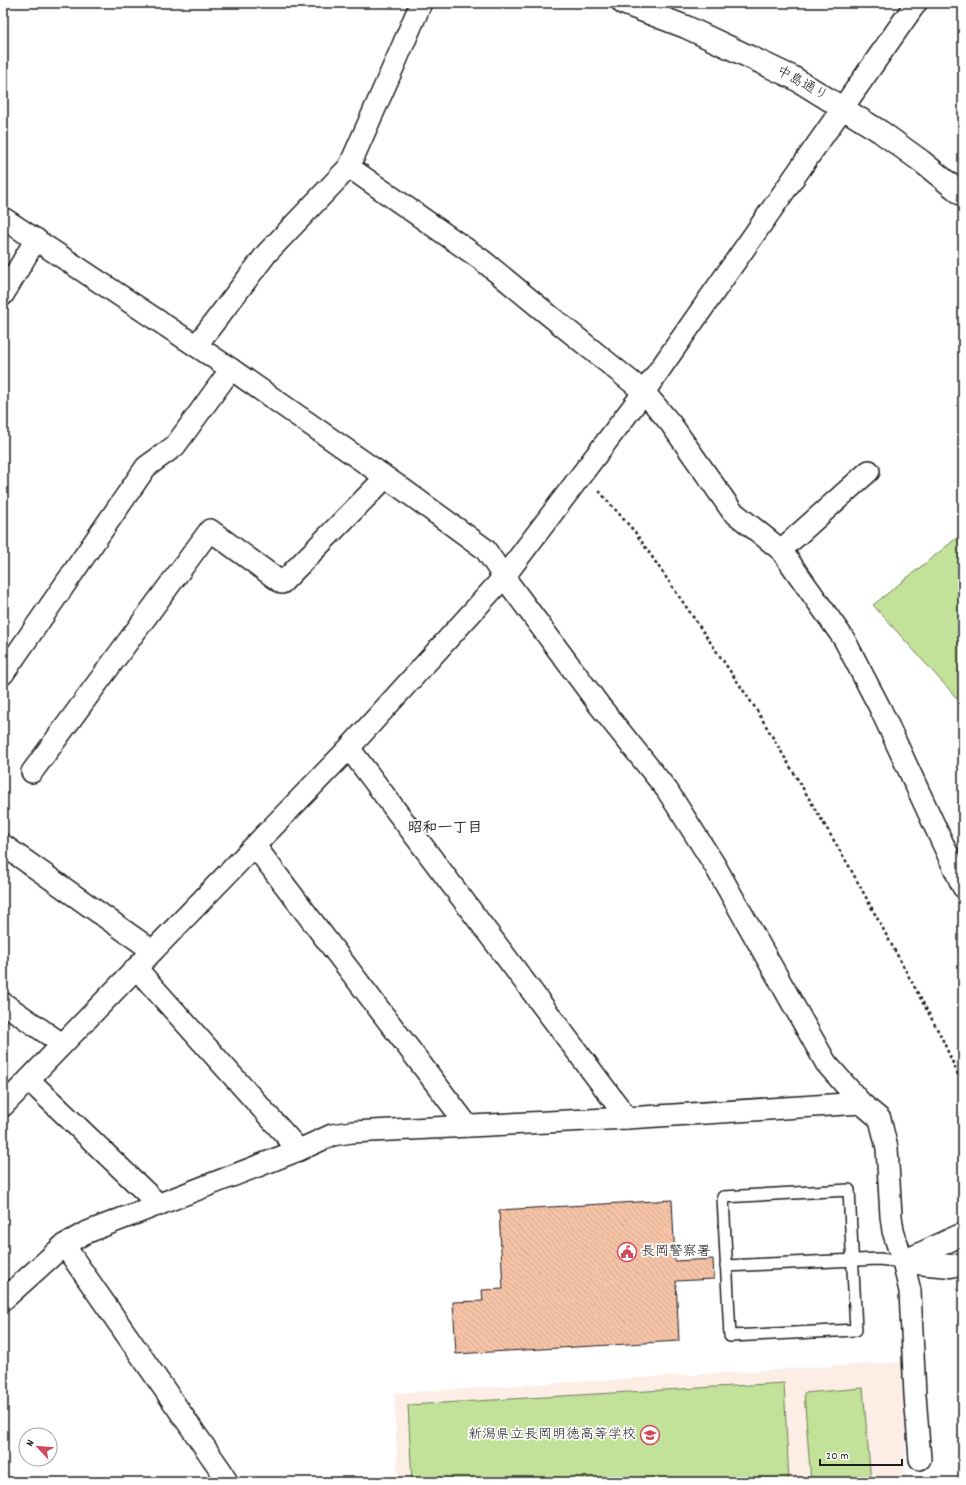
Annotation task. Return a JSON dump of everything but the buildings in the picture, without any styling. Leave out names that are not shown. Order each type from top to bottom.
[{"type":"street","points":[[196,346],[266,253],[349,167],[421,3]]},
{"type":"street","name":"中島通り","points":[[623,3],[700,34],[794,78],[842,107],[921,161],[963,195]]},
{"type":"street","points":[[3,1106],[349,748],[504,577],[644,392],[916,3]]},
{"type":"street","points":[[349,167],[482,260],[539,308],[644,392],[672,424],[732,511],[781,550],[844,639],[880,708],[963,887]]},
{"type":"street","points":[[3,218],[231,369],[485,549],[599,705],[667,790],[714,864],[826,1063],[861,1103],[880,1120],[887,1148],[893,1231],[910,1291],[920,1460]]},
{"type":"street","points":[[3,295],[36,239]]},
{"type":"street","points":[[3,674],[146,467],[175,446],[231,369]]},
{"type":"street","points":[[781,550],[869,471]]},
{"type":"street","points":[[32,772],[210,530],[282,583],[385,478]]},
{"type":"street","points":[[349,748],[627,1118]]},
{"type":"street","points":[[3,846],[153,951]]},
{"type":"street","points":[[254,846],[468,1126]]},
{"type":"street","points":[[136,968],[299,1150]]},
{"type":"street","points":[[3,1003],[62,1044]]},
{"type":"street","points":[[29,1080],[159,1205]]},
{"type":"street","points":[[3,1300],[64,1245],[85,1233],[299,1150],[332,1135],[352,1132],[627,1118],[861,1103]]},
{"type":"street","points":[[903,1262],[963,1234]]},
{"type":"street","points":[[64,1245],[222,1472],[227,1482]]},
{"type":"street","points":[[903,1262],[951,1266],[963,1264]]},
{"type":"lane","points":[[849,1190],[856,1330],[730,1336],[726,1266],[723,1196],[849,1190]]},
{"type":"lane","points":[[726,1266],[879,1259],[903,1262]]},
{"type":"path","points":[[582,475],[596,487],[634,532],[756,709],[848,866],[941,1036],[963,1086]]},
{"type":"shaded area","name":"新潟県立長岡明徳高等学校","points":[[903,1362],[906,1482],[398,1482],[394,1393]]},
{"type":"green space","points":[[963,533],[963,705],[873,605]]},
{"type":"green space","name":"新潟県立長岡明徳高等学校","points":[[784,1383],[789,1482],[412,1482],[408,1405]]},
{"type":"green space","points":[[863,1388],[871,1482],[811,1482],[804,1393]]},
{"type":"place","name":"長岡警察署","points":[[627,1252]]},
{"type":"place","name":"新潟県立長岡明徳高等学校","points":[[650,1435]]},
{"type":"district","name":"昭和一丁目","points":[[445,829]]}]
